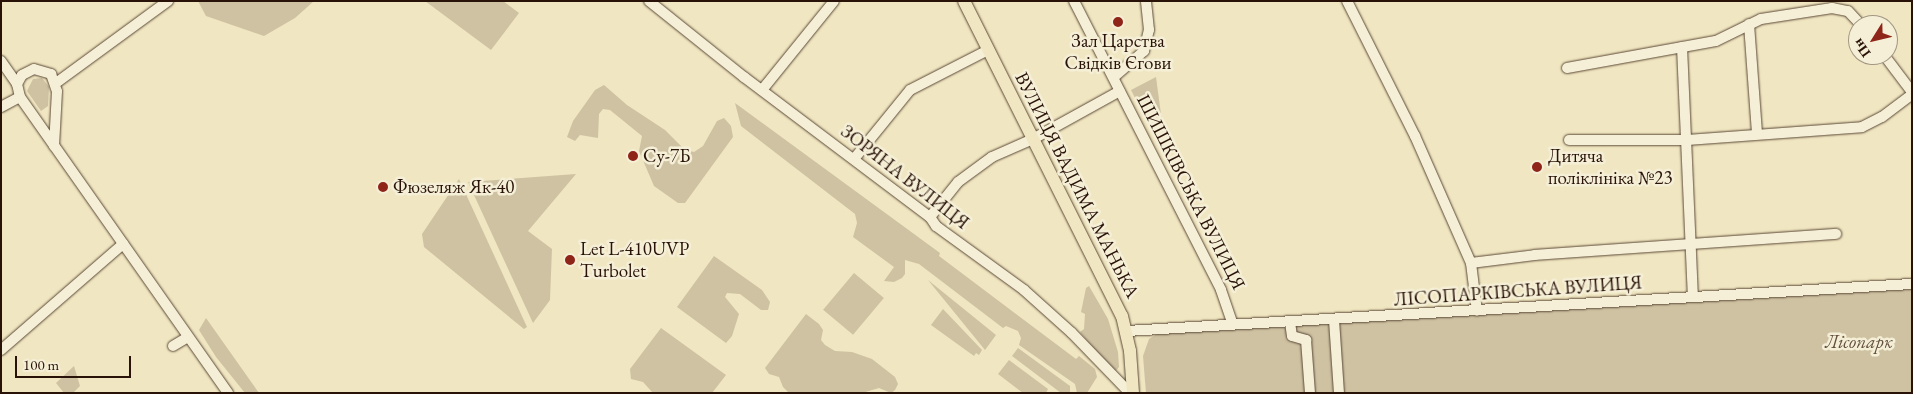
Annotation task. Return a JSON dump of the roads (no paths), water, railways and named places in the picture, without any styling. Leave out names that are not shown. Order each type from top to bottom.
[{"type":"main road","name":"ВУЛИЦЯ ВАДИМА МАНЬКА","points":[[964,1],[1118,306],[1127,331],[1131,393]]},
{"type":"street","points":[[56,83],[168,1]]},
{"type":"street","name":"ЗОРЯНА ВУЛИЦЯ","points":[[649,1],[762,90],[930,217],[936,226],[1024,290],[1072,333],[1131,393]]},
{"type":"street","points":[[762,90],[834,1]]},
{"type":"street","name":"ШИШКІВСЬКА ВУЛИЦЯ","points":[[1074,1],[1221,290],[1233,324]]},
{"type":"street","points":[[1114,77],[1144,51],[1149,30],[1146,1]]},
{"type":"street","points":[[1347,1],[1415,136],[1471,264],[1477,311]]},
{"type":"street","points":[[1567,68],[1716,41],[1761,19],[1832,8],[1848,12],[1851,15]]},
{"type":"street","points":[[1749,24],[1757,133]]},
{"type":"street","points":[[1682,47],[1693,297]]},
{"type":"street","points":[[854,158],[910,90],[988,50]]},
{"type":"street","points":[[1,61],[16,84],[20,97],[54,147],[228,393]]},
{"type":"street","points":[[1569,140],[1687,140],[1757,133],[1862,127],[1882,117],[1912,93],[1891,65]]},
{"type":"street","points":[[16,84],[22,75],[40,68],[51,74],[56,83],[54,147]]},
{"type":"street","points":[[930,217],[958,182],[992,157],[1033,139],[1120,91]]},
{"type":"street","points":[[1,108],[20,97]]},
{"type":"street","points":[[1471,264],[1690,244],[1836,234]]},
{"type":"street","points":[[1,350],[123,244]]},
{"type":"street","name":"ЛІСОПАРКІВСЬКА ВУЛИЦЯ","points":[[1127,331],[1912,284]]},
{"type":"street","points":[[1334,320],[1339,393]]},
{"type":"street","points":[[1290,322],[1292,336],[1306,340],[1310,393]]},
{"type":"street","points":[[173,346],[188,337]]},
{"type":"place","name":"Зал Царства Свідків Єгови","points":[[1118,22]]},
{"type":"place","name":"Су-7Б","points":[[633,156]]},
{"type":"place","name":"Дитяча поліклініка №23","points":[[1537,167]]},
{"type":"place","name":"Фюзеляж Як-40","points":[[383,187]]},
{"type":"place","name":"Let L-410UVP Turbolet","points":[[570,260]]},
{"type":"park label","name":"Лісопарк","points":[[1859,342]]}]
